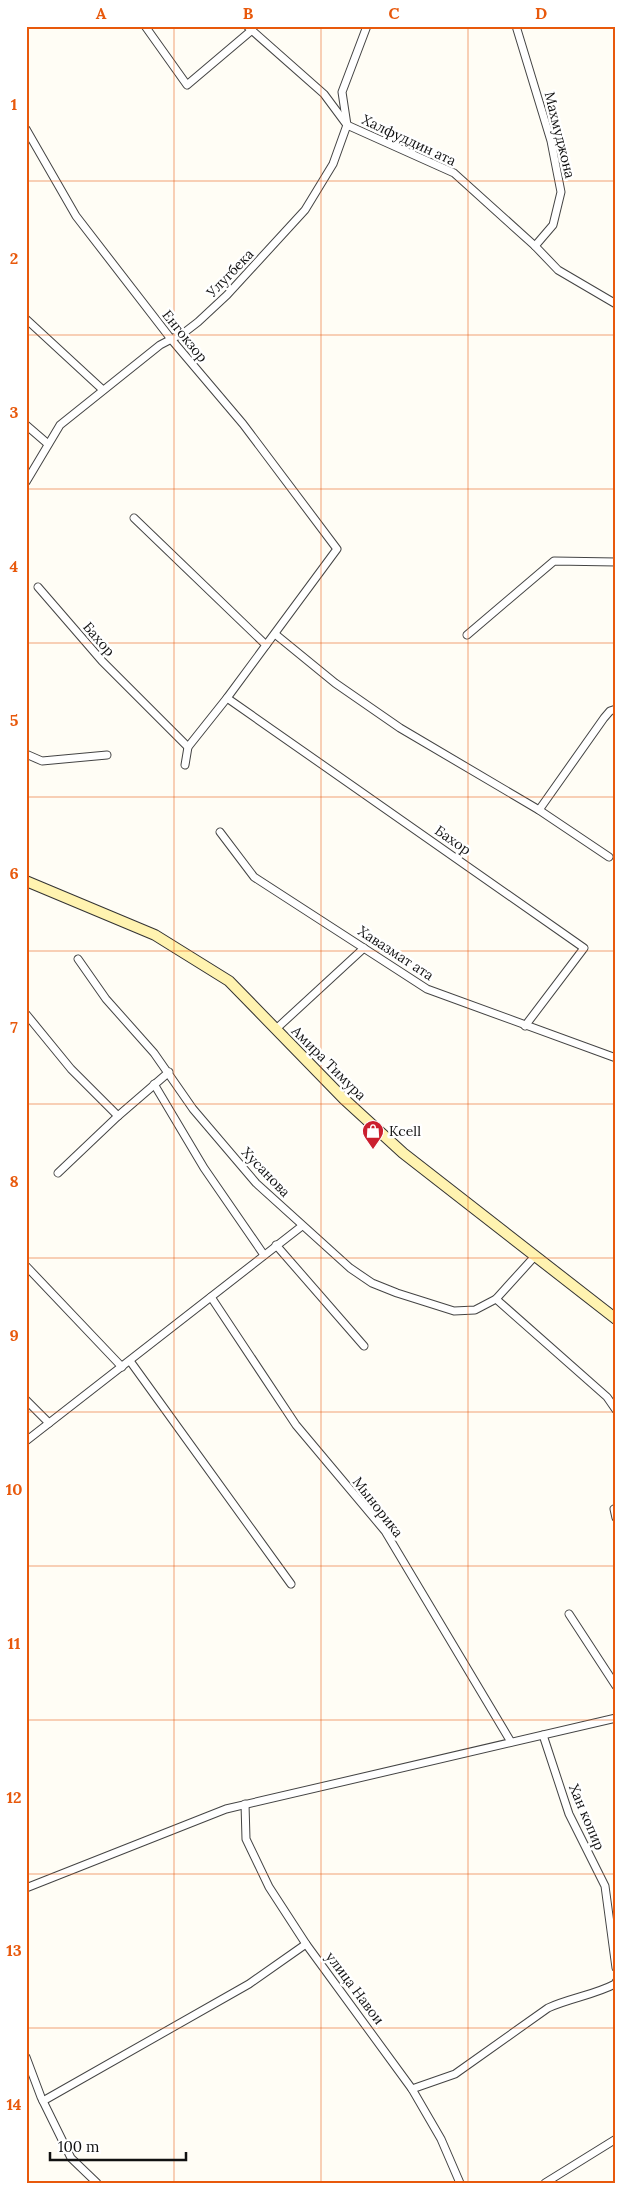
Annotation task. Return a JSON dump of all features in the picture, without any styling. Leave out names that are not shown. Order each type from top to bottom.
[{"type":"street","points":[[145,26],[187,86],[249,28]]},
{"type":"street","name":"Улугбека","points":[[26,482],[60,425],[160,345],[185,332],[198,322],[227,295],[305,210],[333,164],[347,125],[342,92],[367,26]]},
{"type":"street","name":"Махмуджона","points":[[516,26],[551,141],[562,192],[553,225],[535,246]]},
{"type":"street","name":"Халфуддин ата","points":[[249,28],[324,94],[347,125],[454,173],[535,246],[558,270],[616,304]]},
{"type":"street","name":"Енгокзор","points":[[26,130],[76,216],[171,339],[243,424],[337,549],[275,634]]},
{"type":"street","points":[[26,318],[103,390]]},
{"type":"street","points":[[26,424],[48,444]]},
{"type":"street","points":[[134,518],[266,645]]},
{"type":"street","points":[[467,635],[554,561],[616,562]]},
{"type":"street","name":"Бахор","points":[[38,587],[102,661],[188,747]]},
{"type":"street","points":[[185,765],[188,747],[275,634],[335,683],[400,728],[539,810],[609,857]]},
{"type":"street","name":"Бахор","points":[[227,698],[584,948],[525,1026]]},
{"type":"street","points":[[539,810],[604,718],[610,711],[616,709]]},
{"type":"street","points":[[26,754],[42,761],[107,755]]},
{"type":"street","name":"Хавазмат ата","points":[[220,832],[254,877],[427,989],[616,1058]]},
{"type":"street","name":"Амира Тимура","points":[[26,881],[154,935],[229,981],[344,1099],[403,1152],[616,1319]]},
{"type":"street","points":[[276,1029],[364,948]]},
{"type":"street","name":"Хусанова","points":[[78,959],[106,999],[169,1072],[193,1109],[256,1183],[350,1268],[372,1282],[397,1293],[454,1311],[475,1310],[496,1299],[535,1256]]},
{"type":"street","points":[[26,1014],[70,1069],[118,1116]]},
{"type":"street","points":[[58,1173],[118,1116],[169,1072]]},
{"type":"street","points":[[154,1084],[204,1168],[264,1255]]},
{"type":"street","points":[[26,1441],[302,1226]]},
{"type":"street","points":[[276,1245],[364,1346]]},
{"type":"street","points":[[26,1266],[122,1367]]},
{"type":"street","name":"Мынорика","points":[[211,1297],[296,1425],[384,1531],[512,1742]]},
{"type":"street","points":[[496,1299],[607,1397],[616,1410]]},
{"type":"street","points":[[130,1361],[291,1584]]},
{"type":"street","points":[[26,1400],[50,1423]]},
{"type":"street","points":[[616,1508],[616,1518]]},
{"type":"street","points":[[569,1614],[616,1686]]},
{"type":"street","points":[[26,1888],[217,1813],[245,1804],[616,1718]]},
{"type":"street","name":"Хан копир","points":[[543,1735],[569,1814],[605,1886],[616,1968]]},
{"type":"street","name":"улица Навои","points":[[245,1804],[246,1838],[269,1887],[306,1944],[412,2089],[441,2139],[460,2183]]},
{"type":"street","points":[[43,2101],[249,1984],[306,1944]]},
{"type":"street","points":[[412,2089],[454,2074],[548,2008],[615,1983]]},
{"type":"street","points":[[26,2057],[43,2101],[71,2158],[97,2183]]},
{"type":"street","points":[[545,2183],[616,2139]]},
{"type":"place","name":"Kcell","points":[[373,1150]]}]
